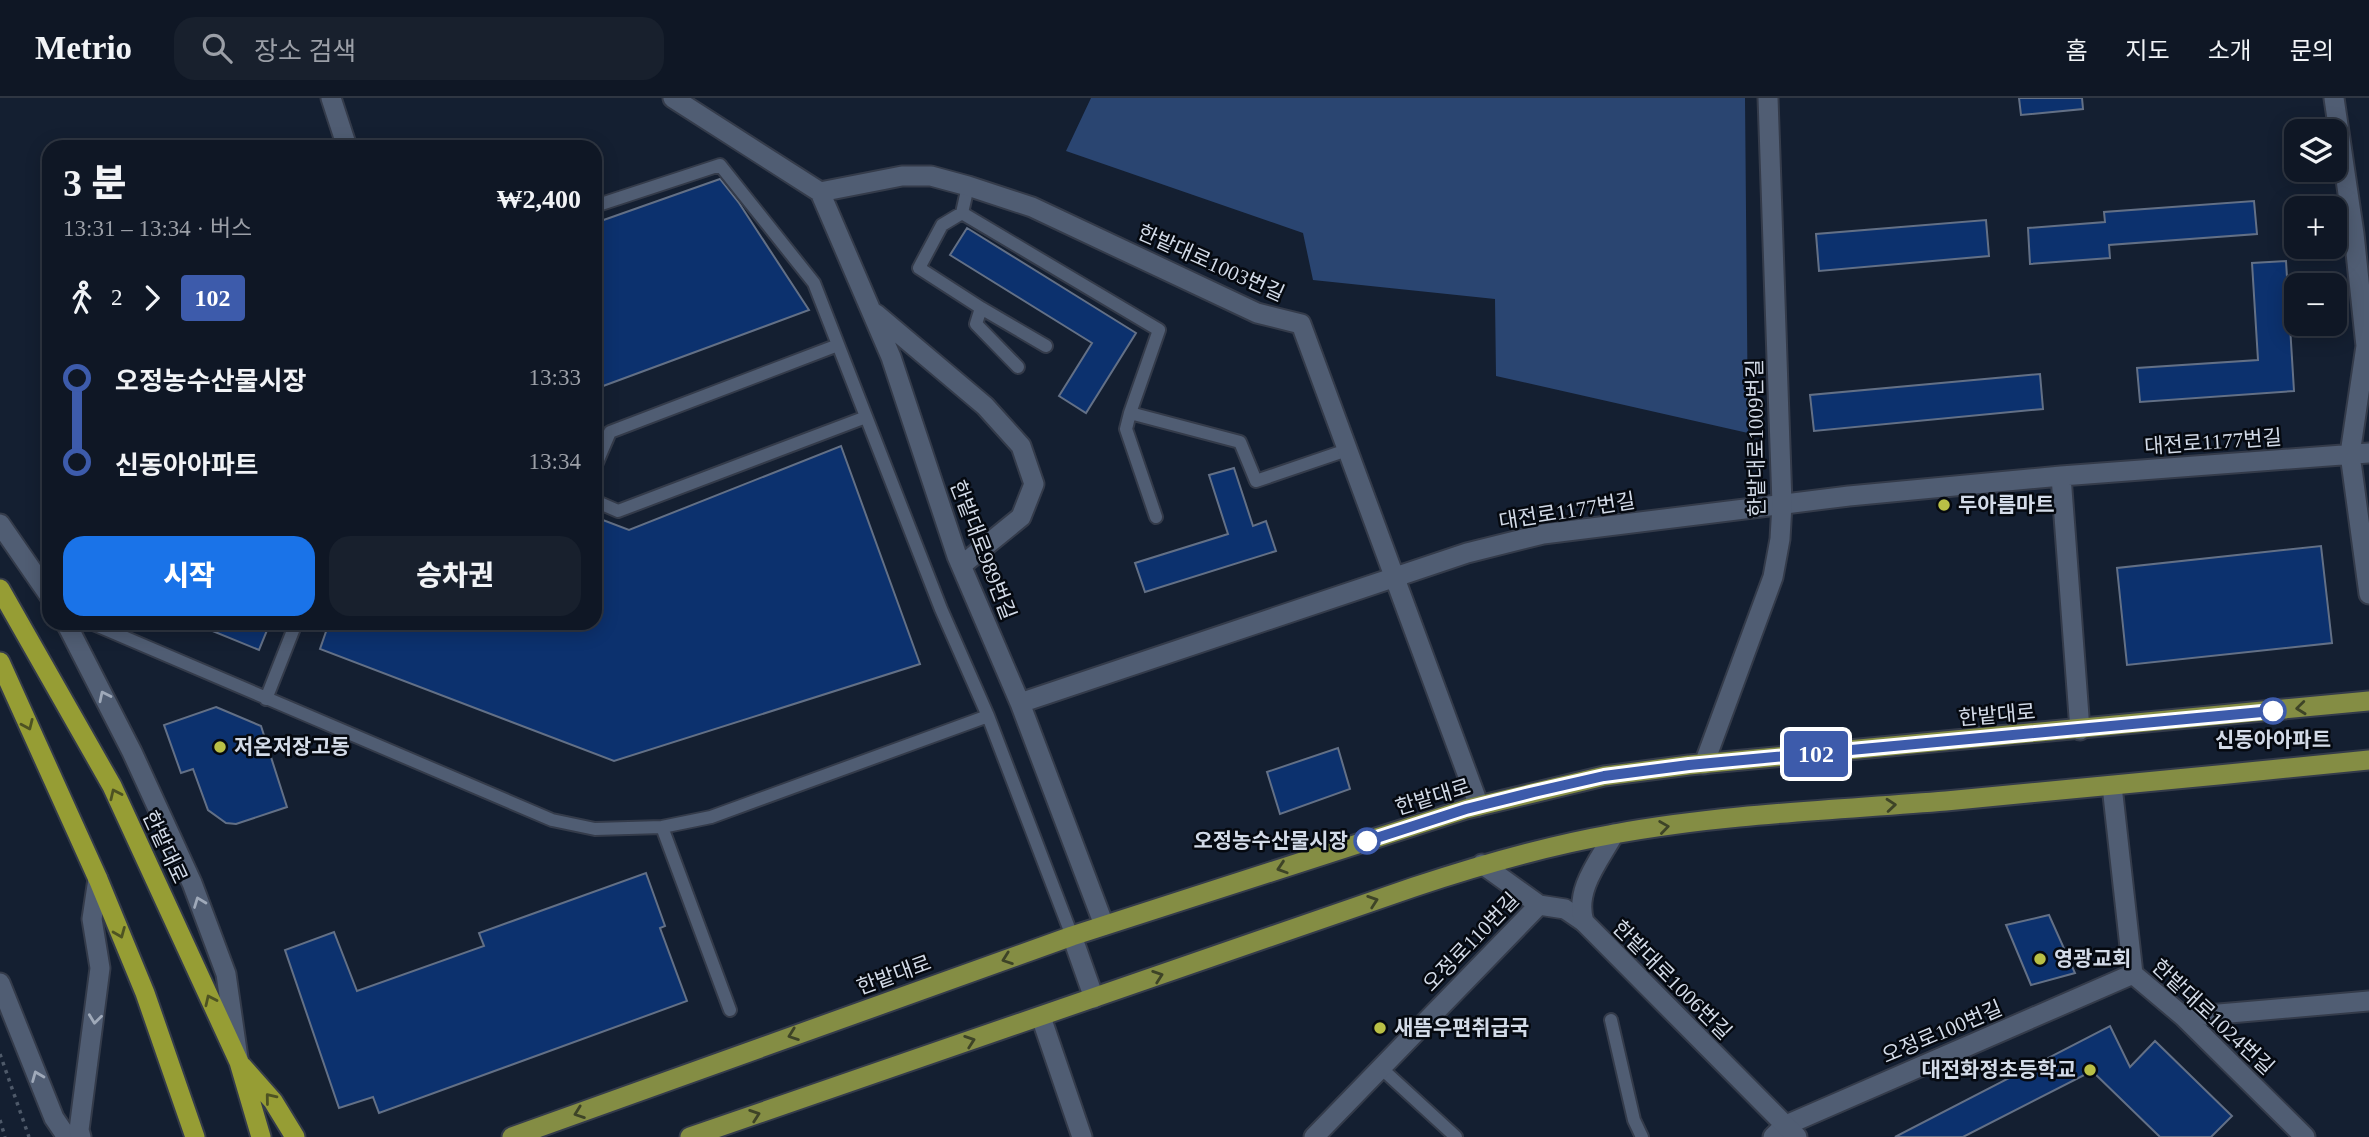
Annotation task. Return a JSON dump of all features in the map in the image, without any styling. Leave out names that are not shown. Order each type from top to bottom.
[{"type":"highway","name":"한밭대로","points":[[0,589],[112,786],[239,1062],[261,1137]]},
{"type":"highway","points":[[0,662],[98,879],[145,993],[195,1137]]},
{"type":"highway","points":[[239,1062],[273,1101],[295,1137]]},
{"type":"main road","name":"한밭대로","points":[[512,1137],[1104,925],[1479,806],[1604,776],[1704,764],[2369,701]]},
{"type":"main road","points":[[690,1137],[1482,864],[1614,834],[1696,822],[2112,786],[2369,760]]},
{"type":"street","points":[[331,98],[345,140]]},
{"type":"street","points":[[673,98],[820,192]]},
{"type":"street","name":"한밭대로1009번길","points":[[1704,764],[1773,577],[1780,539],[1782,504],[1768,98]]},
{"type":"street","points":[[2334,98],[2362,234],[2366,346],[2359,453],[2369,594]]},
{"type":"street","name":"한밭대로1003번길","points":[[820,192],[902,176],[931,176],[968,186],[1032,207],[1256,313],[1301,324],[1479,806]]},
{"type":"street","name":"한밭대로989번길","points":[[820,192],[891,358],[962,565],[1020,703],[1104,925]]},
{"type":"street","points":[[872,311],[985,406],[1021,446],[1034,484],[1021,517],[962,565]]},
{"type":"street","name":"대전로1177번길","points":[[1020,703],[1467,553],[1543,534],[1782,504],[2061,476],[2359,453]]},
{"type":"street","points":[[2061,476],[2080,730]]},
{"type":"street","points":[[0,524],[42,586]]},
{"type":"street","points":[[70,630],[192,883],[226,974],[239,1062]]},
{"type":"street","name":"한밭대로1024번길","points":[[2112,786],[2133,974],[2184,1017],[2305,1137]]},
{"type":"street","name":"한밭대로1006번길","points":[[1614,834],[1584,888],[1580,909],[1584,922],[1784,1133]]},
{"type":"street","points":[[1482,864],[1539,905]]},
{"type":"street","points":[[81,1137],[79,1130],[100,968],[92,919],[98,879]]},
{"type":"street","name":"오정로110번길","points":[[1314,1137],[1539,905],[1565,909],[1584,922]]},
{"type":"street","points":[[1072,936],[1094,998]]},
{"type":"street","name":"오정로100번길","points":[[1784,1133],[2133,974]]},
{"type":"street","points":[[0,983],[54,1118],[67,1137]]},
{"type":"street","points":[[2184,1017],[2369,1000]]},
{"type":"street","points":[[1041,1017],[1083,1137]]},
{"type":"lane","points":[[602,204],[720,165],[814,283],[941,609],[988,716],[1072,936]]},
{"type":"lane","points":[[968,186],[962,213],[942,225],[919,268],[1046,346]]},
{"type":"lane","points":[[962,213],[1159,330],[1126,429],[1156,517]]},
{"type":"lane","points":[[981,308],[976,324],[1018,367]]},
{"type":"lane","points":[[602,451],[610,432],[838,345]]},
{"type":"lane","points":[[1130,413],[1240,442],[1256,481],[1347,450]]},
{"type":"lane","points":[[602,504],[618,511],[866,417]]},
{"type":"lane","points":[[107,630],[552,820],[595,829],[662,827],[711,817],[988,716]]},
{"type":"lane","points":[[266,699],[293,630]]},
{"type":"lane","points":[[662,827],[730,1010]]},
{"type":"lane","points":[[1611,1020],[1634,1120],[1642,1137]]},
{"type":"lane","points":[[1381,1068],[1456,1137]]},
{"type":"path","points":[[0,1054],[29,1137]]},
{"type":"path","points":[[0,1120],[5,1137]]},
{"type":"shaded area","points":[[1091,98],[1745,98],[1748,433],[1496,376],[1495,299],[1313,280],[1303,233],[1066,151]]},
{"type":"building","points":[[2019,98],[2082,98],[2083,109],[2021,115]]},
{"type":"building","points":[[720,179],[739,203],[809,310],[602,386],[602,221]]},
{"type":"building","points":[[2254,201],[2257,234],[2109,245],[2110,258],[2030,264],[2028,228],[2105,222],[2104,212]]},
{"type":"building","points":[[1986,220],[1989,256],[1819,271],[1816,234]]},
{"type":"building","points":[[967,228],[1136,333],[1086,413],[1059,396],[1092,343],[950,255]]},
{"type":"building","points":[[2286,261],[2284,336],[2291,336],[2294,391],[2140,402],[2137,368],[2258,360],[2252,263]]},
{"type":"building","points":[[2040,374],[2043,409],[1814,431],[1810,395]]},
{"type":"building","points":[[841,446],[920,664],[614,761],[320,649],[327,630],[602,630],[602,520],[629,530]]},
{"type":"building","points":[[1234,468],[1253,526],[1266,521],[1276,551],[1145,592],[1135,563],[1228,534],[1209,475]]},
{"type":"building","points":[[2321,546],[2332,643],[2127,665],[2117,568]]},
{"type":"building","points":[[210,630],[267,630],[259,650]]},
{"type":"building","name":"저온저장고동","points":[[216,707],[261,726],[287,807],[236,824],[226,823],[208,810],[193,769],[181,773],[164,725]]},
{"type":"building","points":[[1338,748],[1350,789],[1280,814],[1267,772]]},
{"type":"building","points":[[646,873],[665,926],[660,928],[687,1001],[379,1113],[373,1097],[339,1108],[285,950],[334,932],[357,991],[484,946],[479,933]]},
{"type":"building","name":"영광교회","points":[[2049,915],[2075,973],[2031,985],[2006,925]]},
{"type":"building","points":[[2110,1026],[2130,1067],[2155,1041],[2232,1116],[2211,1137],[2160,1137],[2092,1071],[1963,1137],[1895,1137]]},
{"type":"bus line","name":"102","points":[[1367,841],[1466,809],[1604,776],[1689,765],[2273,711]]},
{"type":"place","name":"두아름마트","points":[[1944,505]]},
{"type":"place","name":"신동아아파트","points":[[2273,711]]},
{"type":"place","name":"저온저장고동","points":[[220,747]]},
{"type":"place","name":"오정농수산물시장","points":[[1367,841]]},
{"type":"place","name":"영광교회","points":[[2040,959]]},
{"type":"place","name":"새뜸우편취급국","points":[[1380,1028]]},
{"type":"place","name":"대전화정초등학교","points":[[2090,1070]]}]
